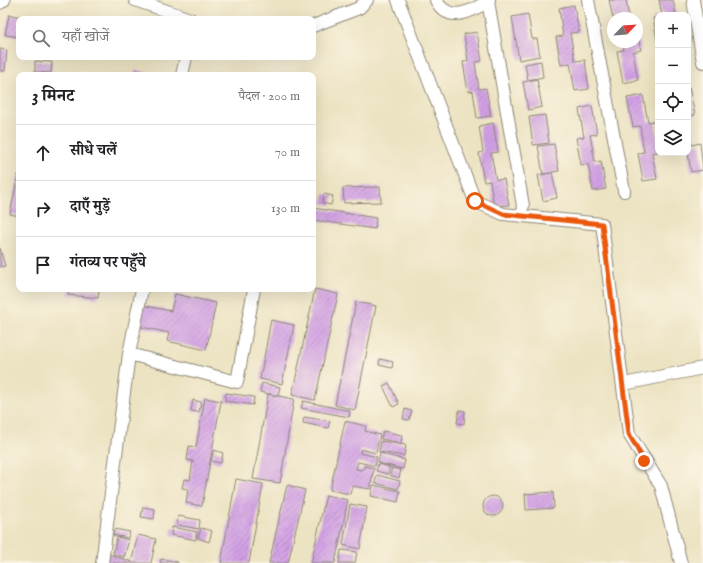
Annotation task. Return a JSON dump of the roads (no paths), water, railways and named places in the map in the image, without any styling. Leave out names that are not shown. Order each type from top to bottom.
[{"type":"street","points":[[0,3],[4,0]]},
{"type":"street","points":[[135,0],[181,16]]},
{"type":"street","points":[[316,25],[359,8],[367,0]]},
{"type":"street","points":[[398,0],[475,201],[503,214],[602,224],[624,384],[629,434],[661,486],[681,563]]},
{"type":"street","points":[[436,0],[439,6],[449,14],[458,15],[488,0],[522,206]]},
{"type":"street","points":[[588,0],[624,191]]},
{"type":"street","points":[[693,0],[703,62]]},
{"type":"street","points":[[183,72],[185,60]]},
{"type":"street","points":[[102,563],[129,354],[141,292]]},
{"type":"street","points":[[129,354],[237,382],[253,292]]},
{"type":"street","points":[[624,384],[703,368]]}]
